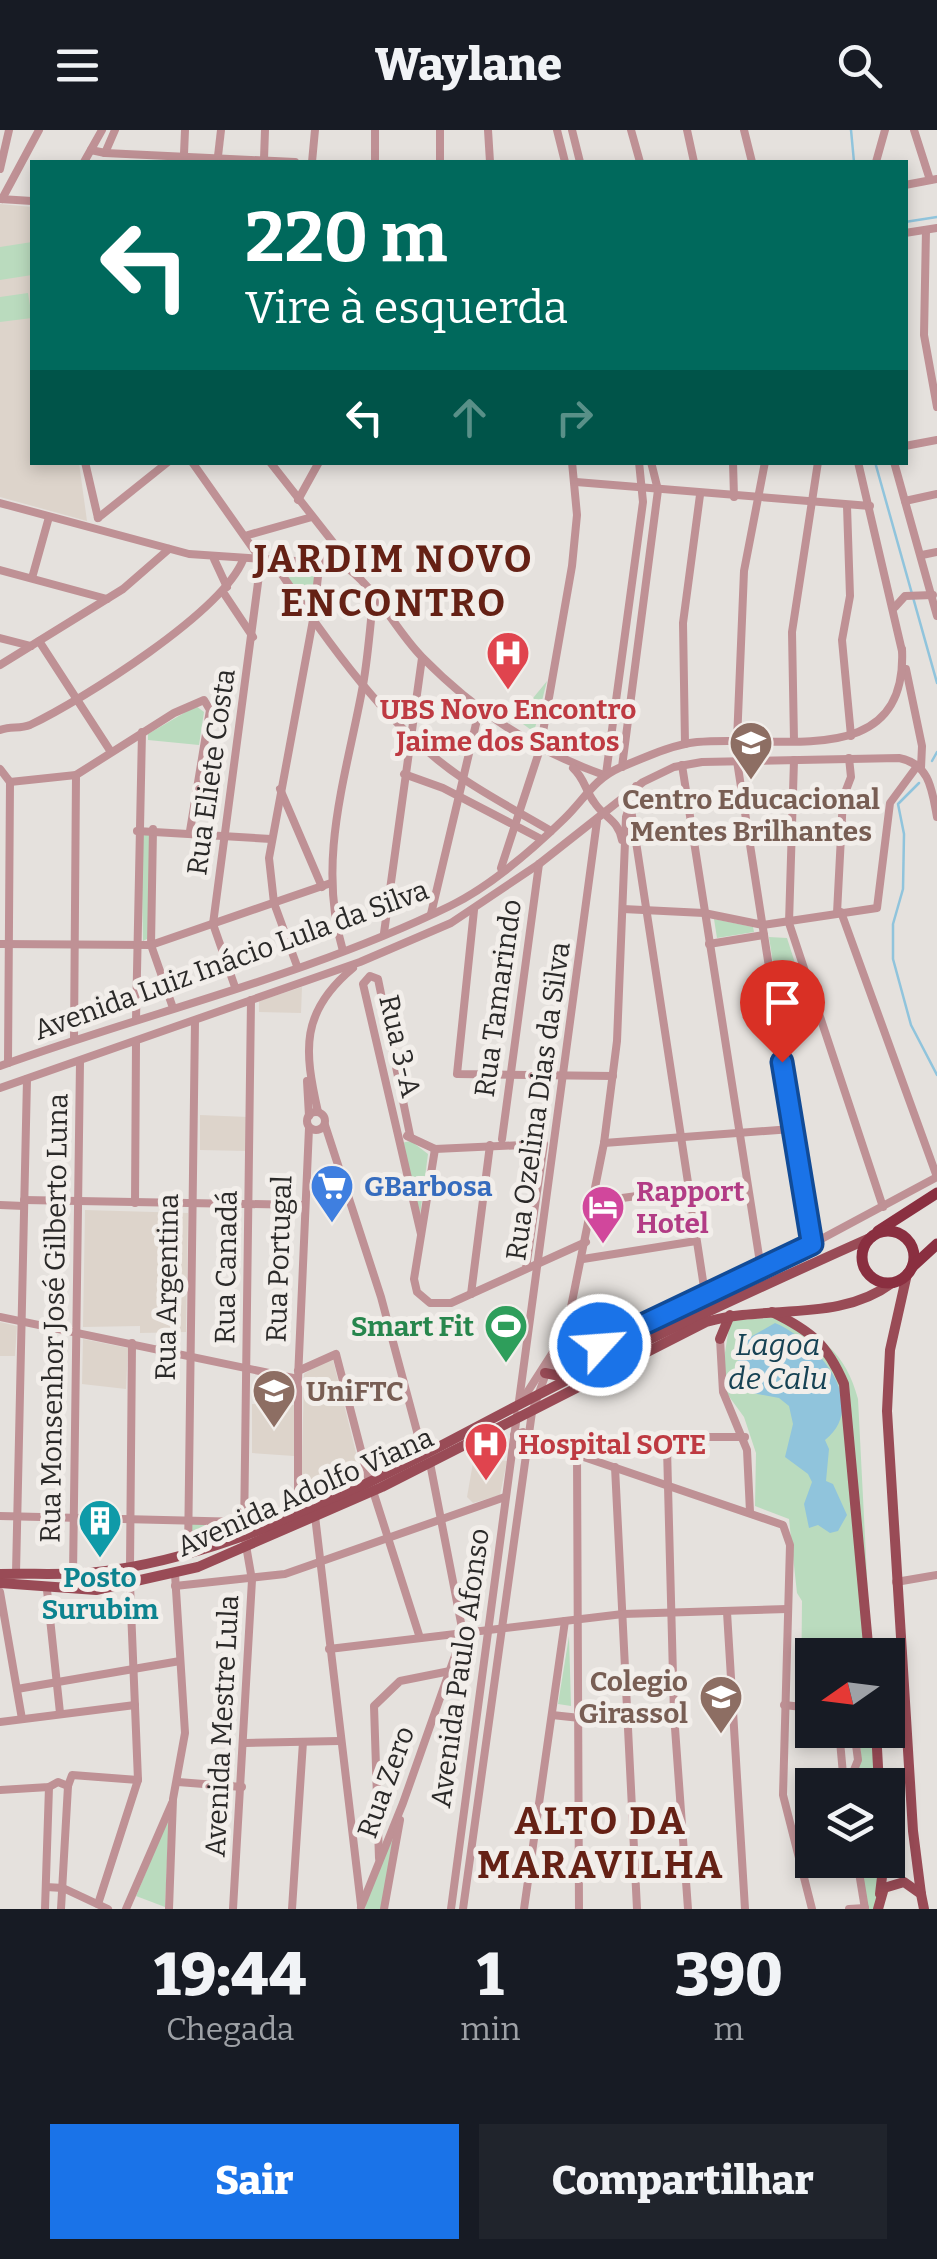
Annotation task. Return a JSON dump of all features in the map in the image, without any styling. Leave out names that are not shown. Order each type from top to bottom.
[{"type":"highway","points":[[937,1193],[872,1236],[863,1250],[864,1266],[875,1279],[892,1283],[937,1244]]},
{"type":"highway","points":[[872,1236],[888,1231],[903,1236],[912,1250],[910,1271]]},
{"type":"main road","name":"Avenida Adolfo Viana","points":[[0,1583],[43,1589],[175,1580],[245,1534],[315,1516],[570,1378],[872,1236]]},
{"type":"main road","points":[[910,1271],[887,1384],[913,1831],[924,1909]]},
{"type":"main road","name":"Avenida Adolfo Viana","points":[[427,1458],[516,1420],[706,1322],[730,1315],[857,1304],[892,1283]]},
{"type":"main road","points":[[771,1311],[794,1322],[830,1352],[844,1384],[868,1638]]},
{"type":"main road","points":[[706,1322],[720,1338],[730,1315]]},
{"type":"main road","points":[[541,1373],[570,1378]]},
{"type":"main road","name":"Avenida Adolfo Viana","points":[[0,1574],[73,1575],[188,1554],[371,1486]]},
{"type":"main road","points":[[151,1562],[158,1570],[156,1579]]},
{"type":"main road","points":[[43,1589],[36,1580],[44,1574]]},
{"type":"main road","points":[[872,1904],[879,1878]]},
{"type":"main road","points":[[872,1904],[890,1884],[904,1882],[922,1894]]},
{"type":"street","points":[[0,169],[9,130]]},
{"type":"street","points":[[30,202],[1,199],[40,130]]},
{"type":"street","points":[[85,160],[102,130]]},
{"type":"street","points":[[105,152],[115,130]]},
{"type":"street","points":[[184,154],[185,130]]},
{"type":"street","points":[[218,156],[221,130]]},
{"type":"street","points":[[264,130],[264,159]]},
{"type":"street","points":[[313,160],[315,130]]},
{"type":"street","points":[[374,160],[375,130]]},
{"type":"street","points":[[440,130],[440,160]]},
{"type":"street","points":[[488,130],[490,160]]},
{"type":"street","points":[[558,130],[565,160]]},
{"type":"street","points":[[572,130],[580,160]]},
{"type":"street","points":[[631,130],[639,160]]},
{"type":"street","points":[[687,130],[694,160]]},
{"type":"street","points":[[744,130],[752,160]]},
{"type":"street","points":[[877,160],[885,130]]},
{"type":"street","points":[[908,184],[934,180],[914,130]]},
{"type":"street","points":[[91,150],[274,160]]},
{"type":"street","points":[[908,232],[937,228]]},
{"type":"street","points":[[926,230],[924,335],[937,407]]},
{"type":"street","points":[[908,445],[937,440]]},
{"type":"street","points":[[86,465],[96,523]]},
{"type":"street","points":[[96,523],[164,465]]},
{"type":"street","points":[[194,465],[248,535],[262,560]]},
{"type":"street","points":[[272,465],[422,658],[480,707],[540,749],[568,764],[605,775],[644,488],[639,465]]},
{"type":"street","points":[[298,500],[317,465]]},
{"type":"street","points":[[500,872],[540,749],[572,566],[576,482],[573,465]]},
{"type":"street","points":[[541,1373],[556,1346],[586,1242],[613,1076],[624,855],[630,799],[640,784],[640,771],[626,766],[658,490],[652,465]]},
{"type":"street","points":[[732,465],[734,497]]},
{"type":"street","points":[[737,741],[744,571],[765,465]]},
{"type":"street","points":[[794,741],[792,632],[815,504],[818,465]]},
{"type":"street","points":[[859,465],[895,606],[922,746],[920,767],[937,817]]},
{"type":"street","points":[[895,465],[937,614]]},
{"type":"street","points":[[576,482],[700,496],[870,506]]},
{"type":"street","points":[[905,501],[937,494]]},
{"type":"street","points":[[685,744],[683,623],[700,496]]},
{"type":"street","points":[[0,503],[49,517],[96,523],[169,549],[214,559],[320,559],[356,573]]},
{"type":"street","points":[[846,506],[850,596],[842,640],[851,736],[875,726],[889,712],[902,682],[902,650]]},
{"type":"street","points":[[248,535],[312,516]]},
{"type":"street","points":[[32,578],[49,517]]},
{"type":"street","points":[[0,666],[148,571],[169,549]]},
{"type":"street","points":[[922,555],[937,552]]},
{"type":"street","points":[[214,559],[225,590],[253,638]]},
{"type":"street","points":[[298,966],[274,902],[271,839],[313,620],[320,559]]},
{"type":"street","points":[[0,730],[27,726],[183,628],[225,590],[243,560]]},
{"type":"street","name":"Rua Eliete Costa","points":[[235,988],[213,924],[262,560]]},
{"type":"street","points":[[272,560],[363,684],[410,735],[462,778],[551,831]]},
{"type":"street","points":[[0,570],[107,599]]},
{"type":"street","points":[[920,593],[928,578]]},
{"type":"street","points":[[895,606],[905,596],[932,596]]},
{"type":"street","points":[[326,885],[337,806],[363,684],[373,599]]},
{"type":"street","points":[[0,638],[35,644],[111,752]]},
{"type":"street","points":[[384,933],[422,658]]},
{"type":"street","points":[[10,782],[76,775],[196,700],[206,702],[210,710],[190,830]]},
{"type":"street","points":[[431,914],[480,707]]},
{"type":"street","points":[[136,1020],[134,947],[142,732]]},
{"type":"street","name":"Avenida Luiz Inácio Lula da Silva","points":[[4,1065],[343,950],[465,898],[551,831],[605,775],[626,766],[685,744],[851,736]]},
{"type":"street","points":[[518,1386],[812,1244],[937,1177],[839,912],[849,758]]},
{"type":"street","name":"Avenida Luiz Inácio Lula da Silva","points":[[0,1088],[118,1050],[360,962],[474,910],[597,821],[605,810],[640,784],[682,765],[899,758],[920,767]]},
{"type":"street","points":[[794,760],[789,923],[883,1207]]},
{"type":"street","points":[[737,761],[812,1244]]},
{"type":"street","points":[[568,764],[590,790],[594,802],[619,827],[624,855]]},
{"type":"street","points":[[682,765],[761,1268]]},
{"type":"street","points":[[709,944],[789,923],[880,906],[890,803],[920,767]]},
{"type":"street","points":[[0,769],[10,782],[4,1065]]},
{"type":"street","points":[[404,774],[514,822],[541,839]]},
{"type":"street","points":[[74,1040],[76,775]]},
{"type":"street","points":[[280,789],[326,885],[343,950]]},
{"type":"street","points":[[630,799],[705,1294]]},
{"type":"street","name":"Rua Ozelina Dias da Silva","points":[[519,1406],[518,1386],[565,1076],[597,821]]},
{"type":"street","points":[[137,830],[190,830],[271,839]]},
{"type":"street","points":[[153,830],[152,945],[173,1008]]},
{"type":"street","name":"Rua Tamarindo","points":[[502,1139],[540,864]]},
{"type":"street","points":[[4,944],[152,945],[326,885]]},
{"type":"street","points":[[622,908],[704,913],[763,930]]},
{"type":"street","points":[[474,910],[456,1072],[613,1076]]},
{"type":"street","points":[[360,962],[318,1002],[308,1068],[313,1114],[325,1118],[324,1126],[380,1296],[427,1458],[463,1633]]},
{"type":"street","name":"Rua 3-A","points":[[410,1136],[378,979],[373,976],[363,984],[421,1234]]},
{"type":"street","points":[[306,981],[318,1002]]},
{"type":"street","points":[[773,996],[812,990]]},
{"type":"street","name":"Rua Canadá","points":[[245,1534],[251,1000]]},
{"type":"street","points":[[152,1015],[151,1026],[159,1034]]},
{"type":"street","name":"Rua Argentina","points":[[188,1554],[195,1021]]},
{"type":"street","points":[[113,1029],[118,1050]]},
{"type":"street","points":[[134,1203],[136,1043]]},
{"type":"street","name":"Rua Monsenhor José Gilberto Luna","points":[[73,1575],[80,1062]]},
{"type":"street","points":[[16,1573],[27,1079]]},
{"type":"street","name":"Rua Portugal","points":[[298,1512],[304,1205],[313,1114]]},
{"type":"street","points":[[309,1128],[318,1130],[324,1126]]},
{"type":"street","points":[[604,1143],[792,1129]]},
{"type":"street","points":[[398,1138],[410,1136],[435,1149],[544,1146],[526,1268]]},
{"type":"street","points":[[471,1294],[490,1145]]},
{"type":"street","points":[[435,1149],[414,1278],[422,1298],[440,1305],[586,1242]]},
{"type":"street","points":[[593,1202],[688,1189]]},
{"type":"street","points":[[0,1205],[304,1205]]},
{"type":"street","points":[[582,1258],[696,1241]]},
{"type":"street","points":[[0,1317],[247,1369],[298,1375],[336,1354],[371,1486],[420,1638]]},
{"type":"street","points":[[720,1338],[723,1392],[745,1438],[750,1512]]},
{"type":"street","points":[[130,1567],[132,1343]]},
{"type":"street","points":[[541,1373],[556,1346]]},
{"type":"street","name":"Avenida Paulo Afonso","points":[[463,1909],[528,1438],[541,1373]]},
{"type":"street","name":"Avenida Paulo Afonso","points":[[450,1909],[516,1420],[519,1406],[541,1373]]},
{"type":"street","points":[[514,1435],[523,1432],[528,1438],[783,1525],[790,1545],[783,1796],[812,1909]]},
{"type":"street","points":[[688,1909],[672,1613],[668,1442],[677,1437],[745,1438]]},
{"type":"street","points":[[577,1454],[570,1620],[580,1718],[579,1909]]},
{"type":"street","points":[[615,1467],[636,1909]]},
{"type":"street","points":[[126,1909],[178,1782],[185,1733],[175,1580],[252,1580],[320,1564],[506,1497]]},
{"type":"street","points":[[0,1516],[186,1519],[245,1534]]},
{"type":"street","points":[[315,1516],[361,1908]]},
{"type":"street","name":"Avenida Mestre Lula","points":[[234,1909],[252,1580],[245,1534]]},
{"type":"street","points":[[896,1582],[937,1575]]},
{"type":"street","points":[[98,1904],[138,1780],[130,1584]]},
{"type":"street","points":[[43,1589],[60,1713]]},
{"type":"street","points":[[0,1592],[22,1719]]},
{"type":"street","points":[[329,1648],[624,1614],[788,1609]]},
{"type":"street","points":[[727,1612],[744,1909]]},
{"type":"street","points":[[524,1909],[570,1620]]},
{"type":"street","name":"Rua Zero","points":[[361,1908],[404,1803],[463,1633]]},
{"type":"street","points":[[17,1689],[180,1662]]},
{"type":"street","points":[[379,1864],[374,1706],[388,1688],[400,1682],[450,1671]]},
{"type":"street","points":[[784,1704],[795,1706]]},
{"type":"street","points":[[0,1722],[135,1706]]},
{"type":"street","points":[[552,1715],[580,1718]]},
{"type":"street","points":[[292,1909],[303,1742]]},
{"type":"street","points":[[245,1743],[339,1742]]},
{"type":"street","points":[[841,1748],[843,1768]]},
{"type":"street","points":[[854,1768],[856,1748]]},
{"type":"street","points":[[842,1760],[858,1760]]},
{"type":"street","points":[[61,1909],[68,1786],[72,1775],[138,1780]]},
{"type":"street","points":[[0,1790],[48,1787],[58,1782],[68,1786]]},
{"type":"street","points":[[178,1782],[242,1787]]},
{"type":"street","points":[[45,1909],[48,1787]]},
{"type":"street","points":[[169,1909],[174,1799]]},
{"type":"street","points":[[384,1909],[404,1803]]},
{"type":"street","points":[[849,1909],[872,1904],[863,1878]]},
{"type":"street","points":[[46,1886],[63,1888],[108,1909]]},
{"type":"shaded area","points":[[0,204],[30,207],[30,465],[79,465],[87,521],[0,497]]},
{"type":"shaded area","points":[[302,987],[301,1013],[259,1012],[259,1001]]},
{"type":"shaded area","points":[[200,1115],[248,1117],[247,1151],[200,1150]]},
{"type":"shaded area","points":[[85,1210],[188,1213],[186,1332],[140,1333],[140,1326],[83,1327]]},
{"type":"shaded area","points":[[0,1322],[17,1326],[15,1356],[0,1356]]},
{"type":"shaded area","points":[[83,1339],[128,1348],[126,1389],[82,1384]]},
{"type":"shaded area","points":[[332,1356],[363,1481],[301,1506],[304,1374]]},
{"type":"shaded area","name":"UniFTC","points":[[252,1404],[295,1405],[294,1456],[252,1453]]},
{"type":"shaded area","name":"Hospital SOTE","points":[[474,1457],[507,1461],[500,1495],[473,1503],[467,1497]]},
{"type":"green space","points":[[30,242],[30,275],[0,280],[0,247]]},
{"type":"green space","points":[[28,293],[30,318],[0,322],[0,297]]},
{"type":"green space","points":[[310,566],[316,571],[311,611],[284,573],[288,567]]},
{"type":"green space","points":[[547,681],[534,732],[516,719]]},
{"type":"green space","points":[[196,706],[204,712],[199,745],[148,740],[148,734]]},
{"type":"green space","points":[[149,834],[149,938],[143,941],[141,836]]},
{"type":"green space","points":[[714,919],[753,927],[754,932],[717,938]]},
{"type":"green space","points":[[769,937],[787,938],[802,985],[777,989]]},
{"type":"green space","points":[[411,1141],[428,1154],[420,1215],[401,1143]]},
{"type":"green space","points":[[779,1317],[807,1331],[830,1347],[853,1383],[858,1399],[870,1638],[802,1638],[802,1601],[797,1593],[789,1519],[755,1506],[756,1453],[744,1417],[725,1391],[723,1365],[730,1321]]},
{"type":"green space","points":[[190,1523],[239,1525],[241,1530],[189,1550]]},
{"type":"green space","points":[[569,1636],[571,1706],[558,1704]]},
{"type":"green space","points":[[860,1748],[876,1748],[877,1768],[856,1768]]},
{"type":"green space","points":[[169,1817],[165,1907],[136,1896]]},
{"type":"green space","points":[[395,1830],[381,1909],[365,1909],[367,1899]]},
{"type":"green space","points":[[863,1878],[881,1878],[879,1909],[867,1909]]},
{"type":"water","name":"Lagoa de Calu","points":[[775,1323],[807,1343],[833,1374],[840,1391],[838,1425],[825,1440],[829,1449],[826,1481],[833,1484],[847,1515],[838,1531],[830,1533],[818,1525],[809,1528],[804,1504],[812,1482],[808,1474],[785,1457],[793,1424],[789,1406],[779,1398],[747,1392],[735,1368],[747,1339]]},
{"type":"waterway","points":[[851,130],[854,160]]},
{"type":"waterway","points":[[908,222],[937,217]]},
{"type":"waterway","points":[[876,465],[937,683]]},
{"type":"waterway","points":[[932,761],[937,752]]},
{"type":"waterway","points":[[919,783],[898,804],[904,834],[903,889],[893,924],[893,959],[911,1025],[937,1075]]},
{"type":"place","name":"UBS Novo Encontro Jaime dos Santos","points":[[508,691]]},
{"type":"place","name":"Centro Educacional Mentes Brilhantes","points":[[751,781]]},
{"type":"place","name":"GBarbosa","points":[[332,1224]]},
{"type":"place","name":"Rapport Hotel","points":[[603,1245]]},
{"type":"place","name":"Smart Fit","points":[[506,1364]]},
{"type":"place","name":"UniFTC","points":[[274,1429]]},
{"type":"place","name":"Hospital SOTE","points":[[486,1482]]},
{"type":"place","name":"Posto Surubim","points":[[100,1559]]},
{"type":"place","name":"Colegio Girassol","points":[[721,1735]]},
{"type":"district","name":"JARDIM NOVO ENCONTRO","points":[[394,581]]},
{"type":"district","name":"ALTO DA MARAVILHA","points":[[601,1843]]},
{"type":"route","points":[[600,1345],[812,1244],[782,1062]]}]
